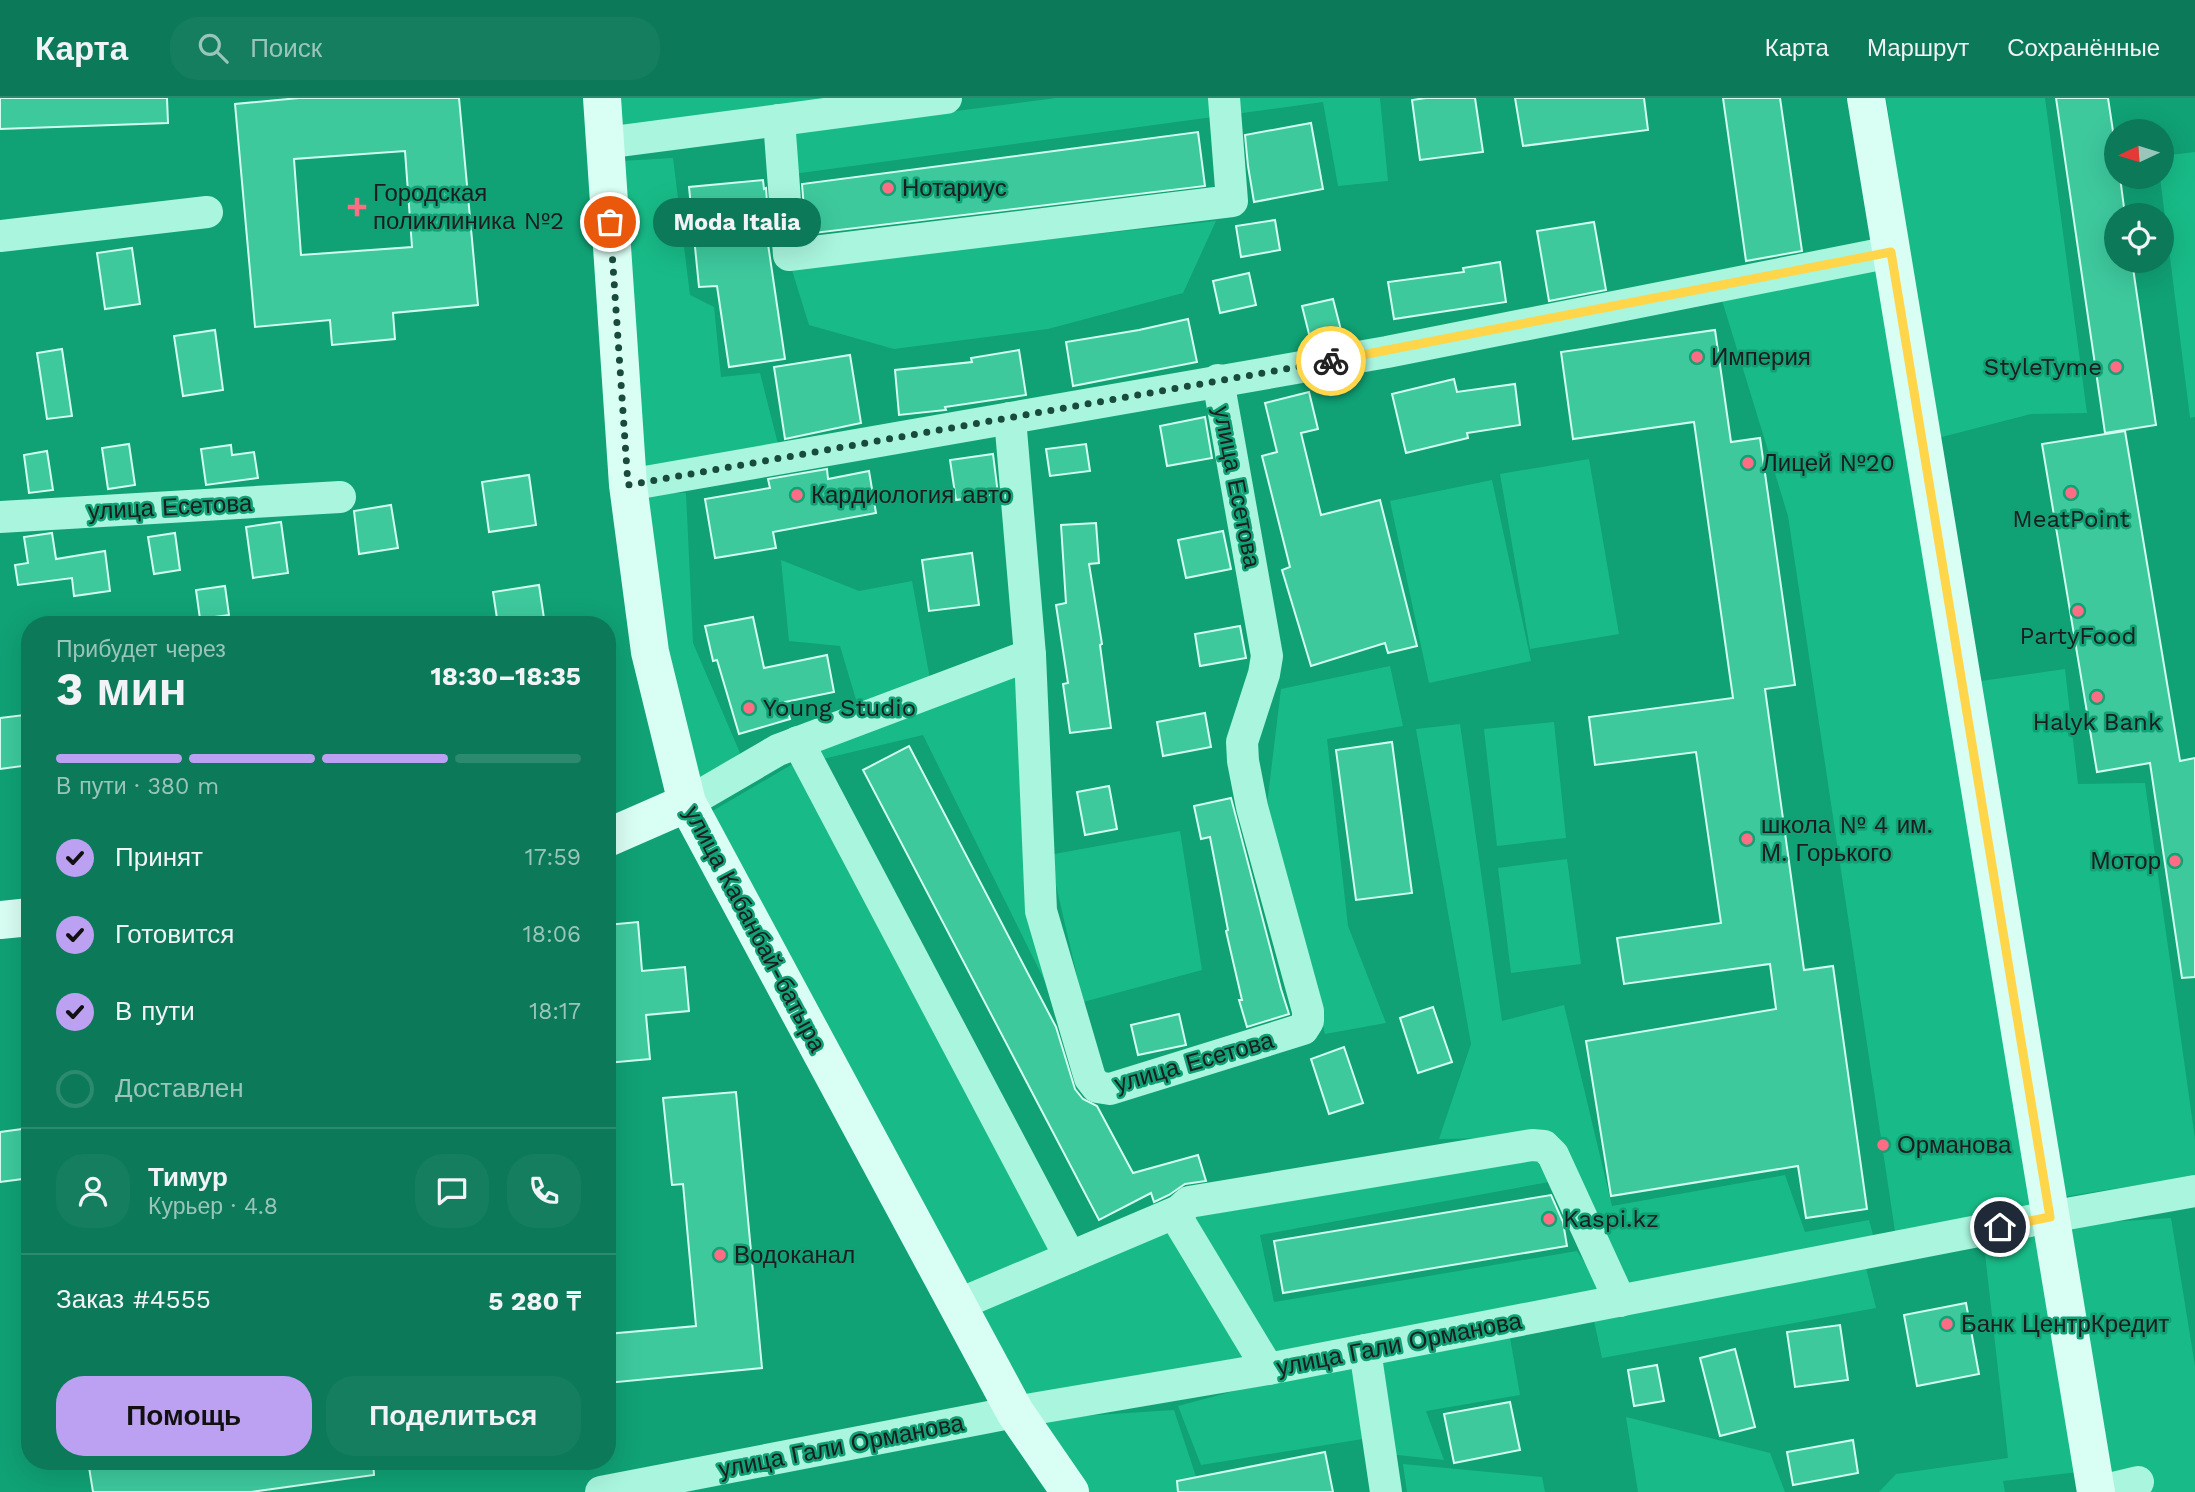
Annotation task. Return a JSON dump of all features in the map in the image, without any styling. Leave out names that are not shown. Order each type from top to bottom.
[{"type":"main road","name":"улица Кабанбай-батыра","points":[[602,98],[628,485],[650,652],[687,803],[1015,1412],[1070,1492]]},
{"type":"main road","points":[[1866,98],[2096,1492]]},
{"type":"main road","points":[[616,834],[687,803]]},
{"type":"main road","points":[[0,920],[21,918]]},
{"type":"street","points":[[605,143],[946,98]]},
{"type":"street","points":[[779,120],[789,255],[1232,201],[1224,98]]},
{"type":"street","points":[[0,236],[207,212]]},
{"type":"street","name":"улица Есетова","points":[[628,485],[1387,352],[1891,252]]},
{"type":"street","name":"улица Есетова","points":[[1010,418],[1030,654],[1041,911],[1090,1078],[1097,1087],[1110,1089],[1303,1029],[1308,1021],[1308,1011],[1252,807],[1243,761],[1242,742],[1264,674],[1267,656],[1218,380]]},
{"type":"street","name":"улица Есетова","points":[[0,517],[340,496]]},
{"type":"street","points":[[687,803],[778,750],[1030,654]]},
{"type":"street","points":[[798,743],[1070,1257]]},
{"type":"street","points":[[957,1305],[1179,1211],[1189,1202],[1532,1145],[1544,1146],[1553,1155],[1620,1301]]},
{"type":"street","name":"улица Гали Орманова","points":[[601,1492],[1015,1412],[1268,1369],[2195,1191]]},
{"type":"street","points":[[1179,1211],[1180,1223],[1268,1369]]},
{"type":"street","points":[[1365,1350],[1386,1492]]},
{"type":"street","points":[[2096,1492],[2138,1482]]},
{"type":"green space","points":[[614,98],[842,98],[615,132]]},
{"type":"green space","points":[[1056,98],[1380,98],[1388,181],[1338,186],[1323,102],[793,174],[795,132]]},
{"type":"green space","points":[[1886,98],[2045,98],[2087,413],[2031,414],[1938,438]]},
{"type":"green space","points":[[2195,152],[2195,417],[2190,418],[2172,273],[2174,203],[2163,203],[2161,189],[2174,189],[2174,154]]},
{"type":"green space","points":[[673,158],[690,295],[714,307],[721,377],[760,373],[778,444],[640,471],[621,161]]},
{"type":"green space","points":[[1216,221],[1183,293],[1048,329],[894,349],[809,325],[791,267]]},
{"type":"green space","points":[[1883,264],[2037,1210],[1896,1238],[1788,516],[1721,297]]},
{"type":"green space","points":[[1589,459],[1619,634],[1530,649],[1500,474]]},
{"type":"green space","points":[[1492,480],[1531,661],[1429,683],[1390,501]]},
{"type":"green space","points":[[637,493],[686,493],[693,643],[740,753],[693,789]]},
{"type":"green space","points":[[781,560],[859,591],[912,581],[930,679],[857,703],[840,646],[789,641]]},
{"type":"green space","points":[[1024,665],[1060,1012],[923,735],[823,759],[816,743]]},
{"type":"green space","points":[[1390,666],[1403,726],[1327,739],[1348,926],[1386,1023],[1325,1034],[1267,804],[1281,689]]},
{"type":"green space","points":[[2065,669],[2078,784],[2145,783],[2195,1139],[2195,1176],[2062,1197],[1974,682]]},
{"type":"green space","points":[[1554,722],[1566,838],[1497,846],[1484,729]]},
{"type":"green space","points":[[1460,724],[1502,1021],[1564,1005],[1612,1206],[1785,1175],[1805,1232],[1869,1220],[1875,1242],[1626,1289],[1557,1137],[1439,1139],[1471,1044],[1416,729]]},
{"type":"green space","points":[[798,761],[1070,1274],[1169,1224],[1250,1361],[1027,1394],[709,813]]},
{"type":"green space","points":[[1180,831],[1202,970],[1083,1002],[1049,855]]},
{"type":"green space","points":[[1567,859],[1581,964],[1511,973],[1498,868]]},
{"type":"green space","points":[[1536,1159],[1549,1182],[1260,1235],[1274,1302],[1577,1251],[1605,1294],[1278,1360],[1194,1217]]},
{"type":"green space","points":[[2171,1218],[2195,1366],[2195,1492],[2110,1492],[2064,1225]]},
{"type":"green space","points":[[2041,1228],[2086,1471],[2003,1481],[2005,1492],[1879,1492],[1896,1474],[2008,1458],[1984,1245]]},
{"type":"green space","points":[[1865,1264],[1876,1308],[1602,1358],[1593,1316]]},
{"type":"green space","points":[[1509,1332],[1520,1395],[1426,1411],[1444,1460],[1388,1454],[1373,1353]]},
{"type":"green space","points":[[1359,1358],[1369,1438],[1201,1465],[1178,1406]]},
{"type":"green space","points":[[1174,1410],[1201,1492],[1089,1492],[1034,1419]]},
{"type":"green space","points":[[1626,1417],[1770,1453],[1785,1492],[1638,1492]]},
{"type":"green space","points":[[1403,1464],[1542,1477],[1545,1492],[1407,1492]]},
{"type":"building","points":[[0,98],[167,98],[168,123],[0,129]]},
{"type":"building","name":"Городская поликлиника №2","points":[[299,98],[459,98],[478,305],[393,313],[395,339],[332,345],[330,320],[255,327],[235,104]],"holes":[[[405,151],[412,247],[301,255],[294,159]]]},
{"type":"building","points":[[1475,98],[1483,152],[1420,160],[1412,100]]},
{"type":"building","points":[[1515,98],[1644,98],[1648,130],[1523,146]]},
{"type":"building","points":[[1723,98],[1780,98],[1802,251],[1746,261]]},
{"type":"building","points":[[2056,98],[2108,98],[2111,119],[2104,119],[2104,189],[2122,189],[2123,203],[2104,203],[2104,273],[2134,273],[2156,425],[2105,433]]},
{"type":"building","points":[[1311,123],[1323,189],[1254,202],[1245,135]]},
{"type":"building","points":[[1198,132],[1205,186],[806,234],[802,184]]},
{"type":"building","points":[[763,180],[764,189],[766,188],[768,244],[785,359],[729,367],[717,286],[699,287],[689,187]]},
{"type":"building","points":[[1275,220],[1280,250],[1241,257],[1236,226]]},
{"type":"building","points":[[1594,222],[1606,290],[1549,301],[1537,231]]},
{"type":"building","points":[[132,248],[140,304],[105,309],[97,253]]},
{"type":"building","points":[[1500,262],[1506,302],[1394,319],[1388,282],[1464,272],[1463,268]]},
{"type":"building","points":[[1249,273],[1256,305],[1220,313],[1213,281]]},
{"type":"building","points":[[1333,299],[1342,334],[1311,342],[1302,306]]},
{"type":"building","points":[[1188,319],[1197,362],[1073,386],[1066,342]]},
{"type":"building","points":[[215,330],[223,390],[183,396],[174,336]]},
{"type":"building","points":[[1715,330],[1731,442],[1760,438],[1795,685],[1765,689],[1804,970],[1833,966],[1867,1209],[1806,1218],[1798,1166],[1611,1196],[1586,1041],[1776,1009],[1770,964],[1624,984],[1617,938],[1721,923],[1696,752],[1595,765],[1589,717],[1733,698],[1694,422],[1573,439],[1561,352]]},
{"type":"building","points":[[62,349],[72,416],[47,419],[37,353]]},
{"type":"building","points":[[1019,350],[1026,395],[945,407],[946,410],[899,415],[895,370],[972,362],[971,358]]},
{"type":"building","points":[[850,355],[861,423],[785,439],[774,367]]},
{"type":"building","points":[[1454,379],[1457,392],[1515,384],[1520,425],[1467,433],[1468,438],[1406,453],[1392,394]]},
{"type":"building","points":[[1309,392],[1318,429],[1301,433],[1321,515],[1380,500],[1417,646],[1388,653],[1385,643],[1311,666],[1282,570],[1290,567],[1262,456],[1277,452],[1265,403]]},
{"type":"building","points":[[1205,417],[1212,458],[1167,466],[1160,426]]},
{"type":"building","points":[[2125,431],[2180,761],[2195,758],[2195,977],[2182,978],[2150,763],[2097,772],[2042,444]]},
{"type":"building","points":[[129,444],[135,485],[108,489],[102,448]]},
{"type":"building","points":[[1086,444],[1090,471],[1050,476],[1046,449]]},
{"type":"building","points":[[231,445],[232,455],[254,452],[258,478],[206,485],[201,449]]},
{"type":"building","points":[[47,451],[53,490],[29,493],[24,455]]},
{"type":"building","points":[[993,454],[998,494],[956,500],[950,460]]},
{"type":"building","points":[[827,469],[828,479],[869,471],[876,513],[773,532],[776,548],[715,558],[705,499],[770,488],[768,479]]},
{"type":"building","points":[[529,475],[536,525],[489,532],[482,482]]},
{"type":"building","points":[[391,505],[398,548],[359,554],[354,511]]},
{"type":"building","points":[[281,522],[288,573],[253,578],[246,527]]},
{"type":"building","points":[[1096,523],[1099,563],[1089,564],[1102,644],[1111,728],[1070,733],[1063,684],[1068,683],[1056,605],[1066,603],[1061,525]]},
{"type":"building","points":[[1223,531],[1231,569],[1186,578],[1178,540]]},
{"type":"building","points":[[52,533],[56,559],[105,551],[110,591],[74,596],[72,578],[18,585],[15,565],[28,563],[24,537]]},
{"type":"building","points":[[175,533],[180,570],[154,574],[148,537]]},
{"type":"building","points":[[972,553],[979,605],[929,611],[922,560]]},
{"type":"building","points":[[539,585],[544,616],[497,616],[493,592]]},
{"type":"building","points":[[225,586],[229,615],[200,616],[196,590]]},
{"type":"building","points":[[753,617],[764,668],[827,655],[834,692],[785,702],[790,719],[739,734],[717,660],[713,661],[705,626]]},
{"type":"building","points":[[1240,626],[1246,658],[1200,666],[1195,634]]},
{"type":"building","points":[[1205,713],[1211,747],[1163,756],[1157,722]]},
{"type":"building","points":[[21,715],[21,766],[0,769],[0,718]]},
{"type":"building","points":[[1392,742],[1412,893],[1356,900],[1336,750]]},
{"type":"building","points":[[909,746],[1056,1027],[1075,1089],[1083,1099],[1097,1106],[1133,1173],[1198,1155],[1206,1181],[1185,1184],[1154,1202],[1151,1193],[1099,1220],[863,770]]},
{"type":"building","points":[[1109,786],[1117,829],[1085,835],[1077,792]]},
{"type":"building","points":[[1231,798],[1289,1014],[1247,1027],[1239,1000],[1242,1000],[1226,931],[1228,930],[1210,837],[1201,839],[1194,806]]},
{"type":"building","points":[[638,922],[642,971],[685,967],[689,1011],[646,1015],[650,1059],[616,1062],[616,924]]},
{"type":"building","points":[[1433,1007],[1452,1062],[1418,1073],[1400,1018]]},
{"type":"building","points":[[1179,1014],[1186,1045],[1138,1055],[1131,1025]]},
{"type":"building","points":[[1344,1047],[1363,1103],[1329,1114],[1311,1059]]},
{"type":"building","name":"Водоканал","points":[[736,1092],[762,1368],[616,1382],[616,1333],[696,1326],[683,1184],[672,1185],[663,1098]]},
{"type":"building","points":[[21,1129],[21,1179],[0,1182],[0,1132]]},
{"type":"building","points":[[1551,1195],[1563,1222],[1567,1246],[1283,1293],[1274,1241]]},
{"type":"building","points":[[1966,1303],[1979,1374],[1917,1386],[1904,1315]]},
{"type":"building","points":[[1840,1325],[1848,1380],[1795,1387],[1787,1332]]},
{"type":"building","points":[[1735,1349],[1755,1427],[1720,1436],[1700,1358]]},
{"type":"building","points":[[1657,1365],[1664,1401],[1634,1406],[1628,1370]]},
{"type":"building","points":[[1510,1402],[1520,1450],[1454,1463],[1444,1414]]},
{"type":"building","points":[[1853,1440],[1858,1473],[1793,1485],[1787,1452]]},
{"type":"building","points":[[1325,1452],[1333,1492],[1178,1492],[1177,1481]]},
{"type":"building","points":[[89,1470],[374,1470],[374,1475],[251,1492],[93,1492]]},
{"type":"way so far","points":[[610,222],[628,485],[1331,361]]},
{"type":"place","name":"Нотариус","points":[[888,188]]},
{"type":"place","name":"Городская поликлиника №2","points":[[357,207]]},
{"type":"place","name":"Moda Italia","points":[[610,222]]},
{"type":"place","name":"Империя","points":[[1697,357]]},
{"type":"place","name":"StyleTyme","points":[[2116,367]]},
{"type":"place","name":"Лицей №20","points":[[1748,463]]},
{"type":"place","name":"MeatPoint","points":[[2071,493]]},
{"type":"place","name":"Кардиология авто","points":[[797,495]]},
{"type":"place","name":"PartyFood","points":[[2078,611]]},
{"type":"place","name":"Halyk Bank","points":[[2097,697]]},
{"type":"place","name":"Young Studio","points":[[749,708]]},
{"type":"place","name":"школа № 4 им. М. Горького","points":[[1747,839]]},
{"type":"place","name":"Мотор","points":[[2175,861]]},
{"type":"place","name":"Орманова","points":[[1883,1145]]},
{"type":"place","name":"Kaspi.kz","points":[[1549,1219]]},
{"type":"place","name":"Водоканал","points":[[720,1255]]},
{"type":"place","name":"Банк ЦентрКредит","points":[[1947,1324]]},
{"type":"route","points":[[1331,361],[1891,252],[2050,1217],[2000,1227]]}]
